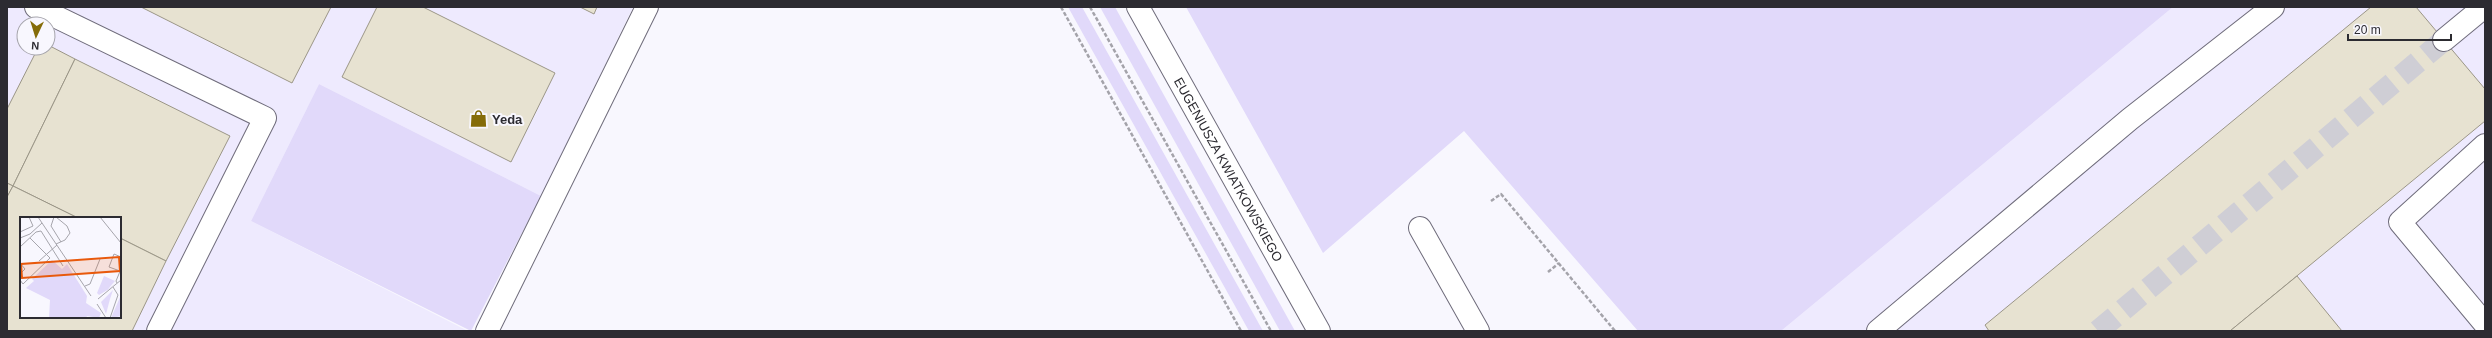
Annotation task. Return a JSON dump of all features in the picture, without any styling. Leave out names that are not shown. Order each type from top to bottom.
[{"type":"main road","points":[[36,7],[266,118],[158,331]]},
{"type":"main road","points":[[487,331],[648,7]]},
{"type":"main road","name":"EUGENIUSZA KWIATKOWSKIEGO","points":[[1138,7],[1319,331]]},
{"type":"main road","points":[[1878,331],[2130,119],[2273,7]]},
{"type":"main road","points":[[2444,40],[2484,7]]},
{"type":"main road","points":[[2485,145],[2400,222],[2485,324]]},
{"type":"main road","points":[[1420,228],[1478,331]]},
{"type":"path","points":[[1061,7],[1241,331]]},
{"type":"path","points":[[1090,7],[1271,331]]},
{"type":"path","points":[[1492,201],[1501,194],[1614,331]]},
{"type":"path","points":[[1548,272],[1558,263]]},
{"type":"shaded area","points":[[7,7],[633,7],[541,196],[319,84],[251,221],[468,331],[7,331]]},
{"type":"shaded area","points":[[1068,7],[1082,7],[1263,331],[1249,331]]},
{"type":"shaded area","points":[[1100,7],[1115,7],[1295,331],[1280,331]]},
{"type":"shaded area","points":[[1186,7],[2173,7],[1781,331],[1638,331],[1464,131],[1323,253]]},
{"type":"shaded area","points":[[2173,7],[2485,7],[2485,331],[1781,331]]},
{"type":"shaded area","points":[[319,84],[541,196],[471,331],[251,221]]},
{"type":"building","points":[[141,7],[331,7],[292,83]]},
{"type":"building","name":"Yeda","points":[[377,7],[423,7],[555,73],[511,162],[342,77]]},
{"type":"building","points":[[580,7],[597,7],[594,14]]},
{"type":"building","points":[[2371,7],[2416,7],[2485,89],[2485,121],[2230,331],[1989,331],[1985,325]]},
{"type":"building","points":[[56,49],[75,59],[13,186],[7,183],[7,109],[34,56],[56,56]]},
{"type":"building","points":[[75,59],[230,136],[166,261],[121,238],[121,217],[76,217],[13,186]]},
{"type":"building","points":[[7,183],[13,186],[7,197]]},
{"type":"building","points":[[13,186],[76,217],[20,217],[20,318],[121,318],[121,238],[166,261],[132,331],[7,331],[7,197]]},
{"type":"building","points":[[2297,276],[2342,331],[2230,331]]},
{"type":"tunnel","points":[[2098,331],[2444,40]]},
{"type":"place","name":"Yeda","points":[[479,119]]}]
